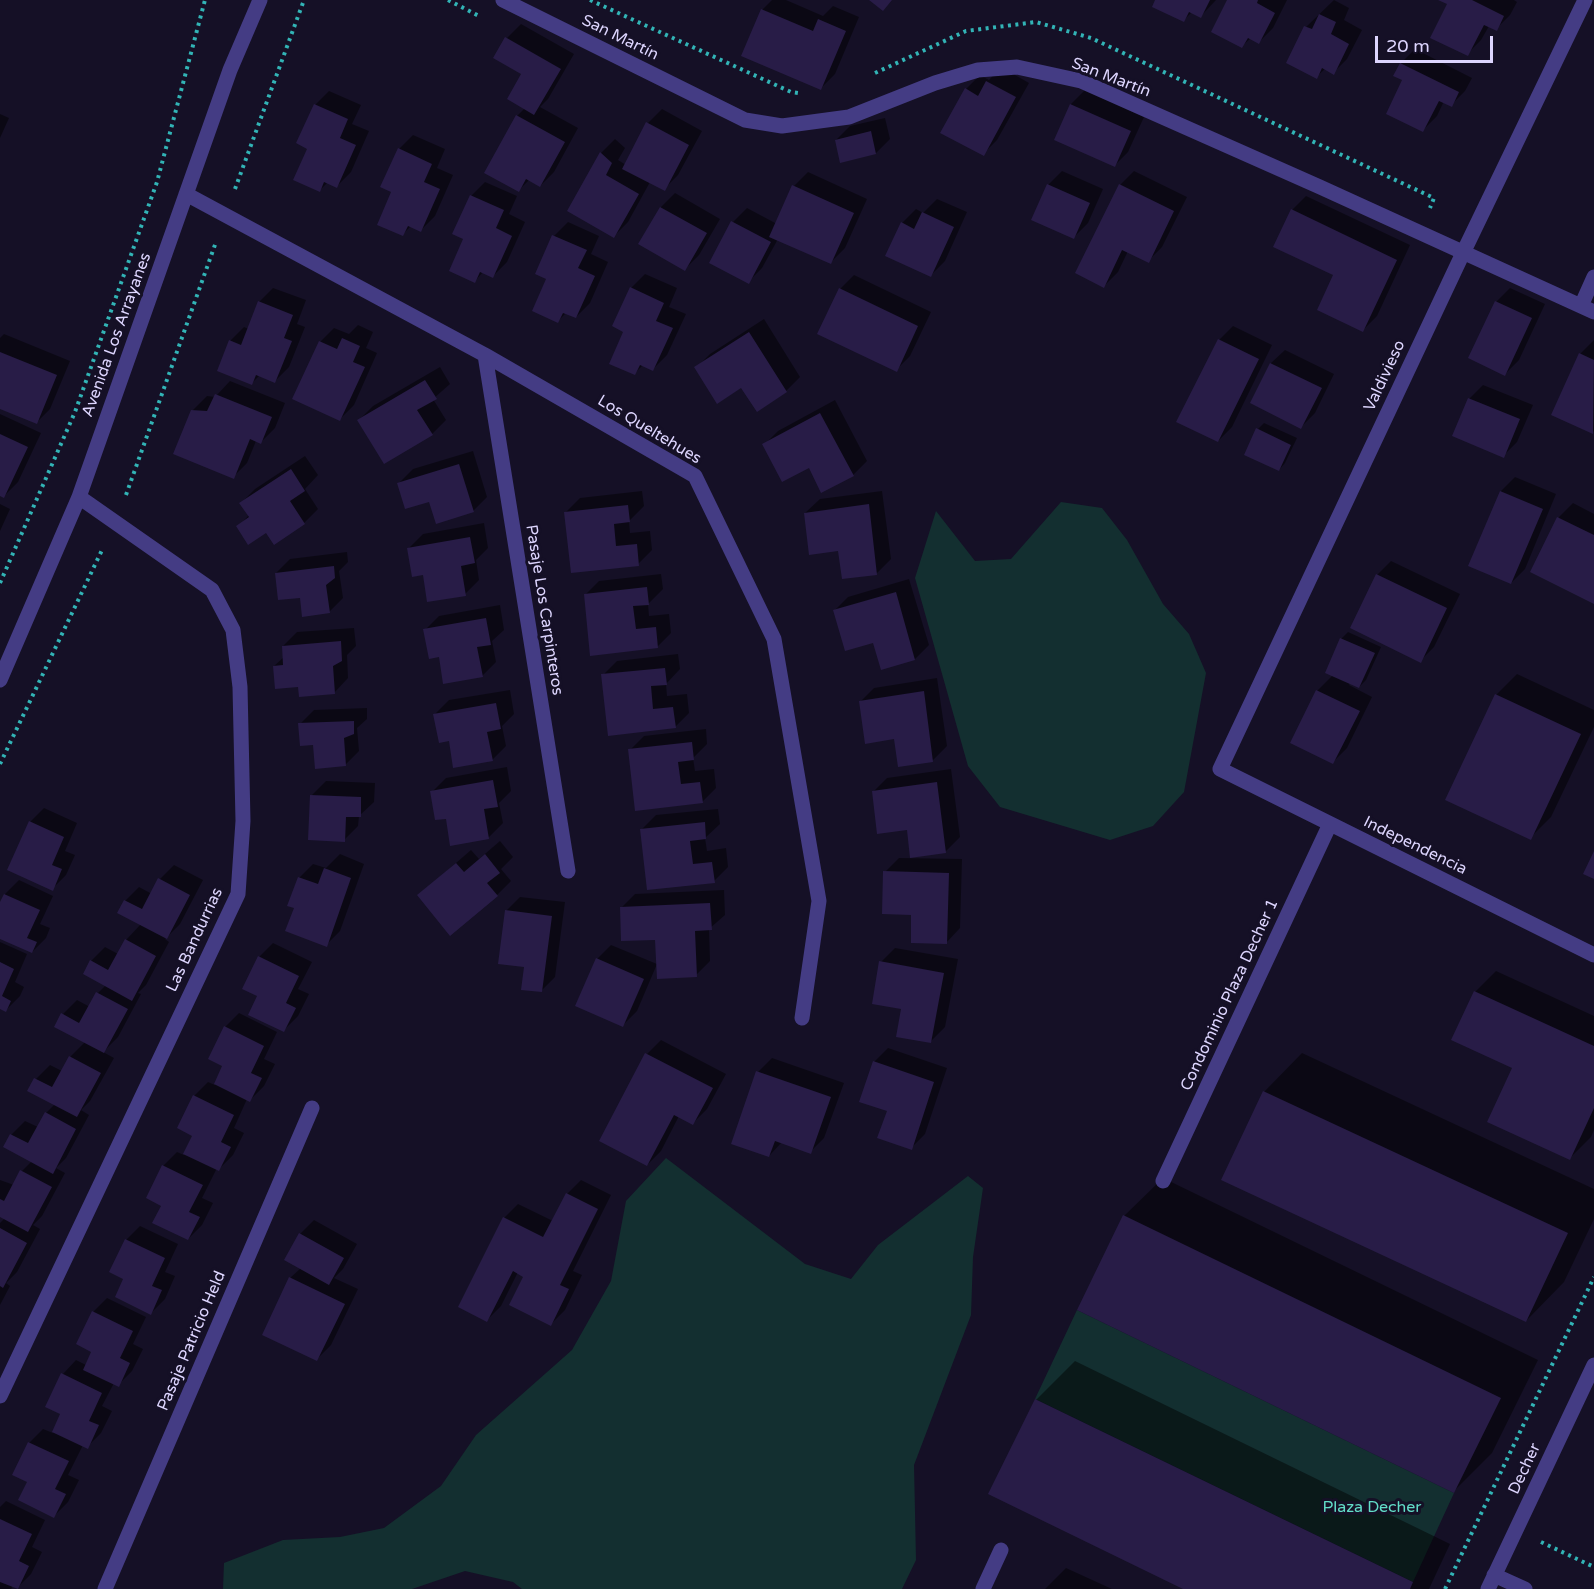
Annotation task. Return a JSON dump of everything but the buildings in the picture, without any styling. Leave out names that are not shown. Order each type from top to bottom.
[{"type":"street","name":"Avenida Los Arrayanes","points":[[0,680],[79,496],[230,70],[260,0]]},
{"type":"street","name":"San Martín","points":[[503,0],[745,120],[782,126],[849,117],[935,83],[978,70],[1017,67],[1080,81],[1588,309]]},
{"type":"street","name":"Valdivieso","points":[[1220,769],[1585,0]]},
{"type":"street","name":"Los Queltehues","points":[[186,194],[485,355],[695,476],[774,639],[819,901],[802,1018]]},
{"type":"street","points":[[1588,309],[1594,277]]},
{"type":"street","name":"Pasaje Los Carpinteros","points":[[485,355],[568,871]]},
{"type":"street","name":"Las Bandurrias","points":[[0,1396],[238,894],[243,821],[240,687],[233,630],[213,590],[79,496]]},
{"type":"street","name":"Independencia","points":[[1220,769],[1594,955]]},
{"type":"street","name":"Condominio Plaza Decher 1","points":[[1162,1181],[1330,824]]},
{"type":"street","name":"Pasaje Patricio Held","points":[[105,1589],[312,1108]]},
{"type":"street","name":"Decher","points":[[1491,1582],[1594,1365]]},
{"type":"street","points":[[983,1589],[1001,1550]]},
{"type":"street","points":[[1491,1582],[1526,1589]]},
{"type":"path","points":[[0,583],[75,412],[158,182],[205,0]]},
{"type":"path","points":[[0,764],[116,522],[304,0]]},
{"type":"path","points":[[448,0],[489,20]]},
{"type":"path","points":[[590,0],[790,92],[801,94]]},
{"type":"path","points":[[872,75],[966,31],[1036,22],[1091,38],[1434,198],[1421,233]]},
{"type":"path","points":[[1445,1589],[1594,1277]]},
{"type":"green space","points":[[1061,502],[1102,508],[1127,540],[1163,604],[1189,634],[1206,673],[1184,792],[1153,826],[1110,840],[1000,807],[968,766],[915,578],[936,511],[975,561],[1011,559]]},
{"type":"green space","points":[[666,1158],[805,1264],[851,1279],[878,1245],[968,1176],[983,1188],[973,1257],[971,1315],[914,1465],[916,1560],[902,1589],[522,1589],[513,1582],[465,1571],[412,1589],[223,1589],[224,1563],[283,1540],[340,1537],[384,1528],[441,1486],[476,1435],[572,1350],[611,1281],[626,1201]]},
{"type":"green space","name":"Plaza Decher","points":[[1077,1310],[1454,1493],[1413,1582],[1035,1399]]}]
